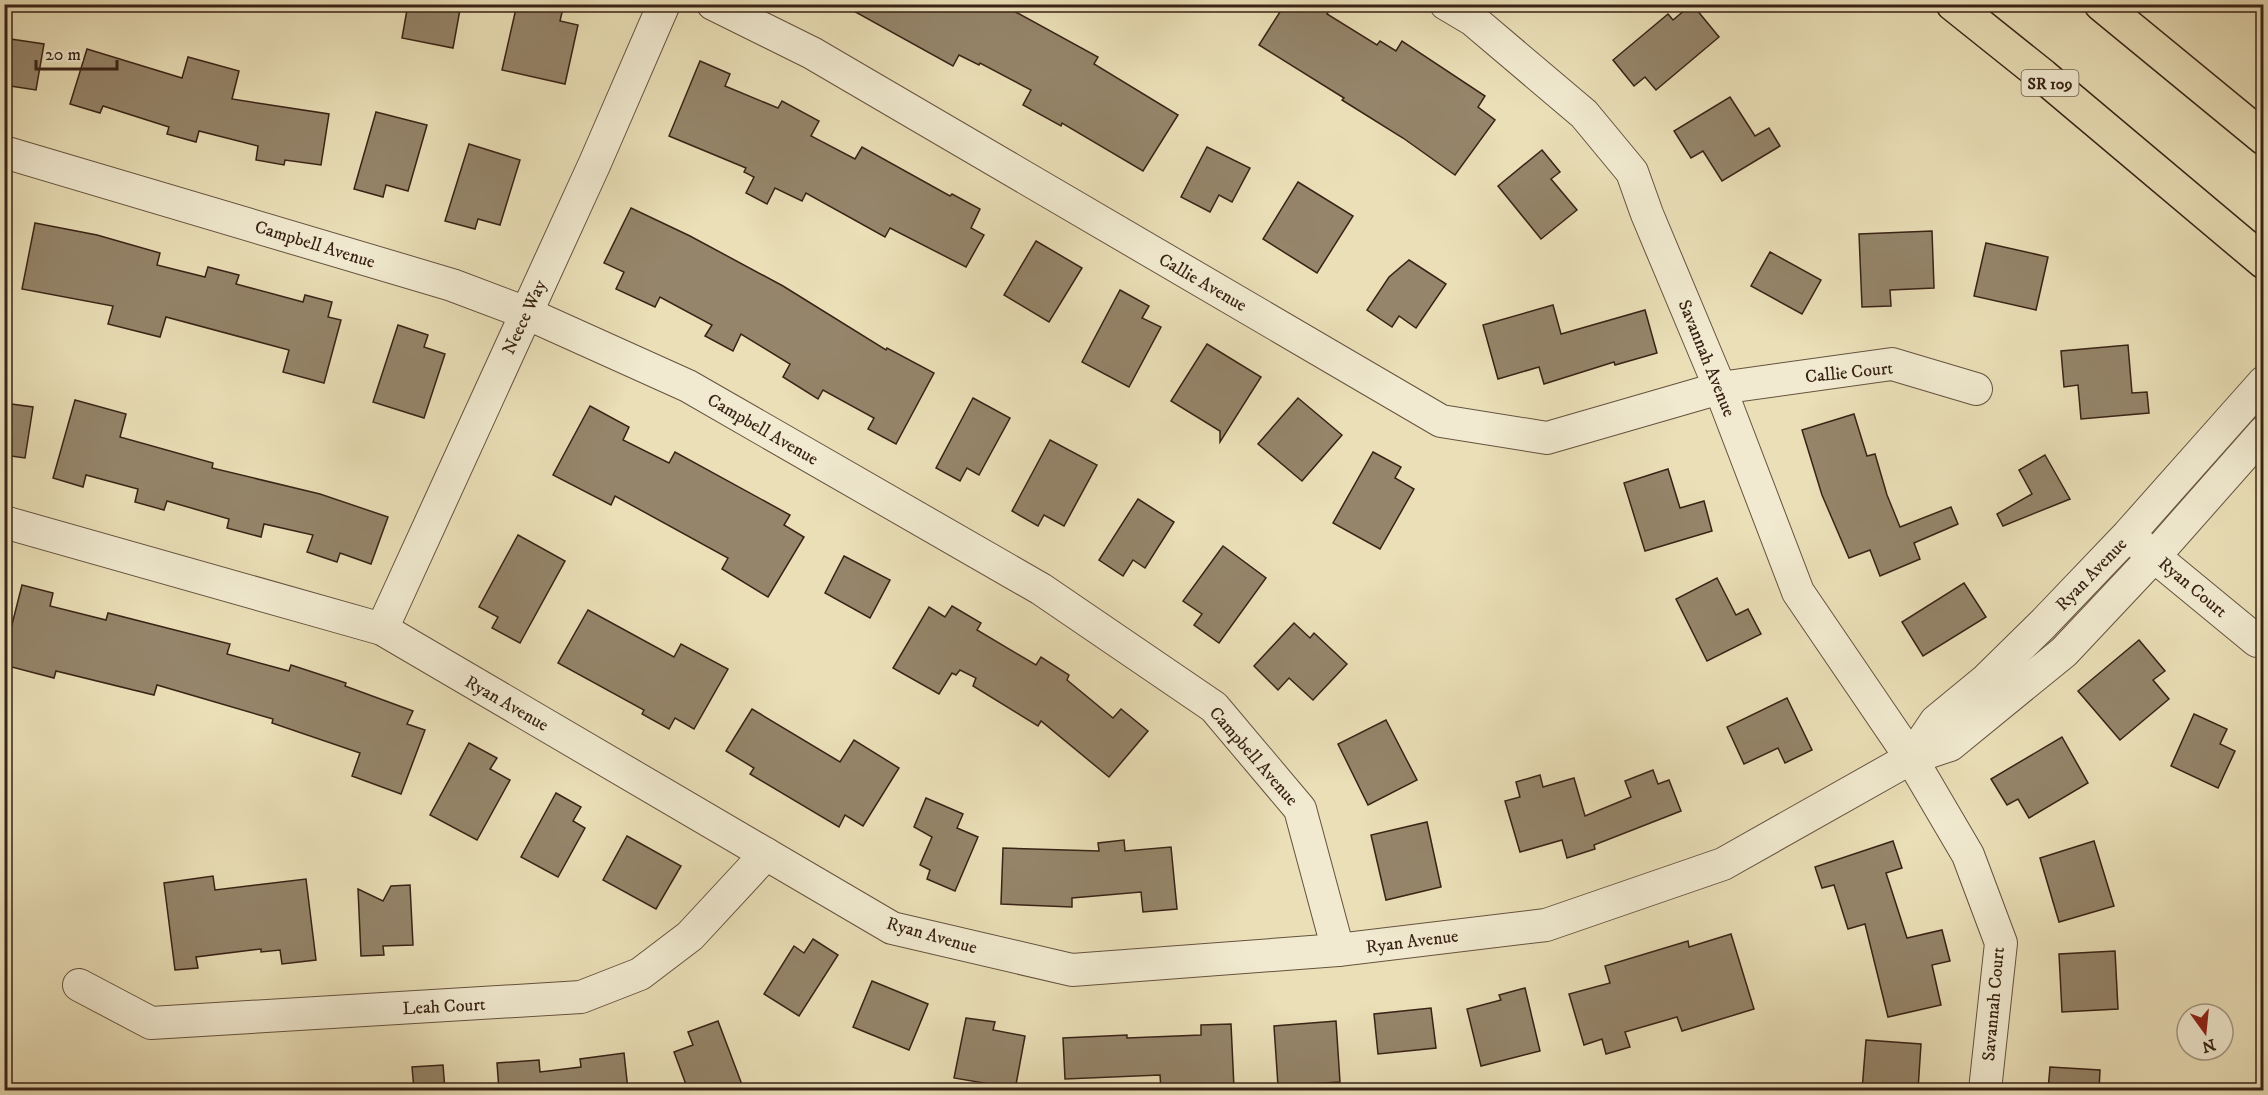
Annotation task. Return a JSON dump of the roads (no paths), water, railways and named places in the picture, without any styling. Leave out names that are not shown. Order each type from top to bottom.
[{"type":"highway","name":"SR 109","points":[[1953,4],[2043,76],[2264,262]]},
{"type":"highway","points":[[2101,4],[2264,138]]},
{"type":"street","name":"Neece Way","points":[[382,629],[664,4]]},
{"type":"street","name":"Callie Avenue","points":[[713,4],[812,53],[1441,420],[1547,438],[1720,388]]},
{"type":"street","name":"Savannah Avenue","points":[[1446,4],[1473,20],[1584,114],[1632,172],[1647,214],[1720,388],[1798,592],[1911,758]]},
{"type":"street","name":"Campbell Avenue","points":[[4,152],[452,285],[526,313],[688,386],[1041,589],[1214,707],[1300,809],[1338,950]]},
{"type":"street","name":"Callie Court","points":[[1720,388],[1892,364],[1976,389]]},
{"type":"street","name":"Ryan Avenue","points":[[1911,758],[1936,721],[1987,679],[2128,535],[2264,382]]},
{"type":"street","name":"Ryan Avenue","points":[[4,522],[382,629],[892,928],[1072,970],[1338,950],[1546,926],[1723,864],[1911,758],[1950,745],[2064,652],[2154,556],[2264,432]]},
{"type":"street","name":"Ryan Court","points":[[2128,535],[2257,641]]},
{"type":"street","name":"Savannah Court","points":[[1911,758],[1968,855],[2001,943],[1985,1090]]},
{"type":"street","name":"Leah Court","points":[[79,986],[151,1023],[581,997],[639,974],[690,936],[766,854]]}]
